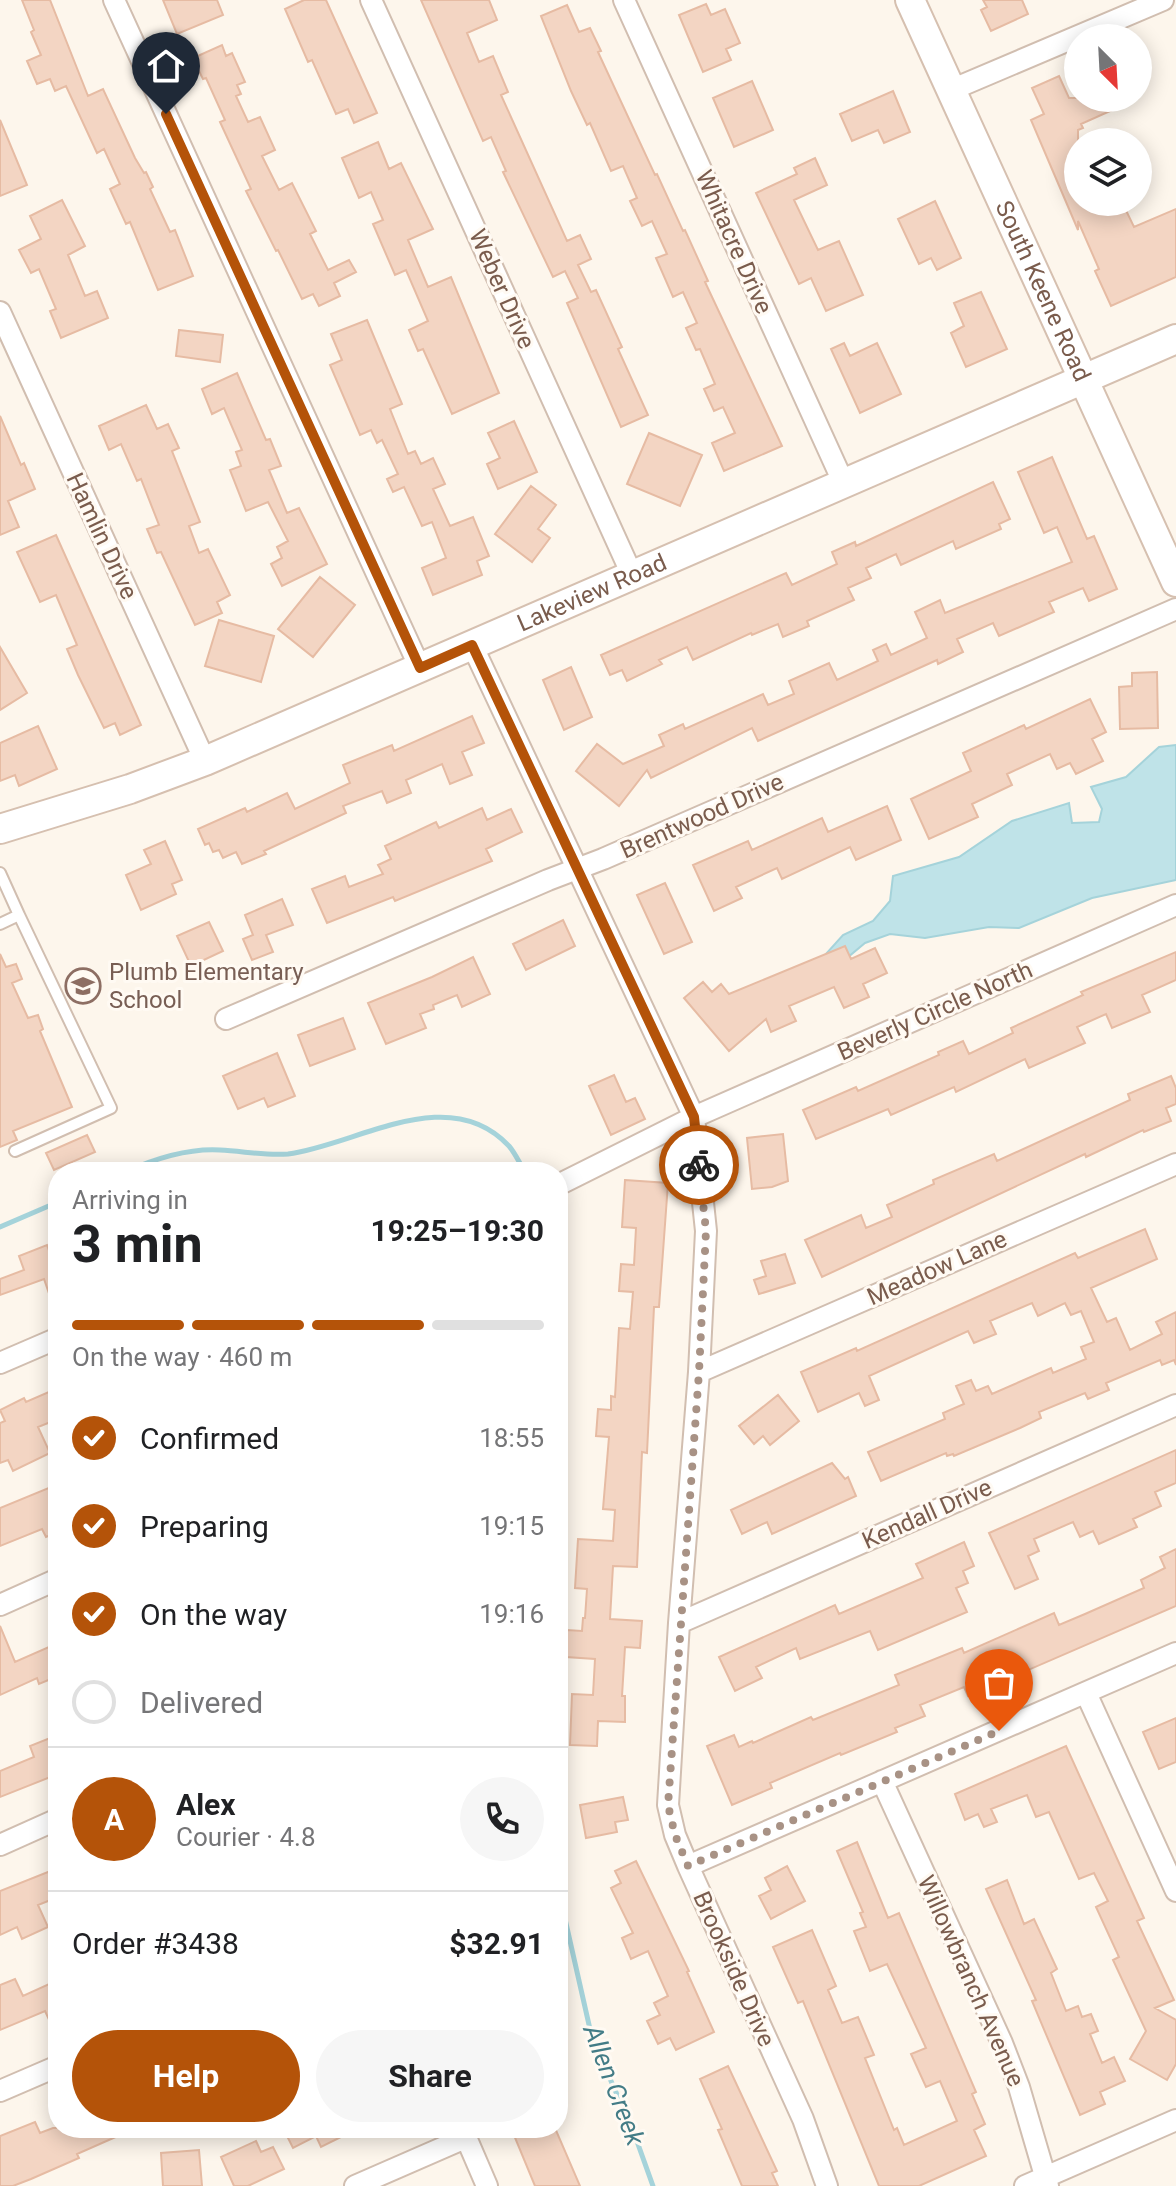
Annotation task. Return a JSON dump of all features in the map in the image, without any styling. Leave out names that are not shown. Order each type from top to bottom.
[{"type":"street","points":[[114,0],[420,668]]},
{"type":"street","name":"Weber Drive","points":[[371,0],[633,577]]},
{"type":"street","name":"Whitacre Drive","points":[[624,0],[844,484]]},
{"type":"street","name":"South Keene Road","points":[[910,0],[1176,582]]},
{"type":"street","points":[[951,90],[1163,0]]},
{"type":"street","name":"Hamlin Drive","points":[[0,312],[205,761]]},
{"type":"street","name":"Lakeview Road","points":[[0,829],[130,789],[205,761],[1176,339]]},
{"type":"street","name":"Brentwood Drive","points":[[226,1019],[1176,609]]},
{"type":"street","name":"Brookside Drive","points":[[472,645],[694,1117],[706,1231],[668,1805],[675,1835],[803,2119],[827,2186]]},
{"type":"street","name":"Beverly Circle North","points":[[568,1180],[694,1117],[1176,905]]},
{"type":"street","name":"Meadow Lane","points":[[699,1372],[1176,1164]]},
{"type":"street","points":[[0,1363],[48,1342]]},
{"type":"street","name":"Kendall Drive","points":[[679,1623],[1176,1405]]},
{"type":"street","points":[[0,1605],[48,1583]]},
{"type":"street","points":[[688,1866],[1176,1653]]},
{"type":"street","points":[[1086,1693],[1176,1891]]},
{"type":"street","name":"Willowbranch Avenue","points":[[882,1781],[1002,2043],[1019,2087],[1039,2183]]},
{"type":"street","points":[[0,1845],[48,1823]]},
{"type":"street","points":[[0,2091],[48,2070]]},
{"type":"street","points":[[1039,2183],[1176,2120]]},
{"type":"street","points":[[355,2186],[454,2138]]},
{"type":"street","points":[[466,2138],[487,2186]]},
{"type":"lane","points":[[0,873],[111,1108],[15,1151]]},
{"type":"lane","points":[[0,924],[19,915]]},
{"type":"water","points":[[1176,745],[1176,880],[1092,898],[1019,928],[989,927],[925,938],[890,934],[865,943],[835,968],[825,955],[843,935],[873,921],[890,901],[893,876],[959,857],[1012,821],[1069,803],[1072,823],[1099,822],[1102,809],[1091,787],[1126,777],[1159,747]]},
{"type":"building","points":[[22,0],[50,0],[88,96],[103,89],[135,158],[146,172],[153,187],[150,189],[170,232],[175,230],[193,276],[158,290],[130,222],[126,224],[110,189],[120,184],[104,149],[97,153],[66,86],[55,91],[50,79],[37,84],[27,61],[41,55]]},
{"type":"building","points":[[163,0],[217,0],[223,15],[177,34]]},
{"type":"building","points":[[304,0],[326,0],[377,113],[354,123],[348,109],[336,114],[312,60],[308,62],[285,9]]},
{"type":"building","points":[[421,0],[489,0],[497,20],[467,33],[479,62],[493,56],[508,92],[501,95],[567,241],[580,235],[591,259],[578,265],[591,292],[596,290],[648,415],[621,427],[567,303],[578,298],[565,271],[553,277],[503,172],[506,171],[491,137],[483,141]]},
{"type":"building","points":[[983,0],[1022,0],[1028,14],[991,31],[981,10],[987,7]]},
{"type":"building","points":[[706,4],[711,15],[725,9],[740,43],[726,49],[731,60],[703,72],[679,15]]},
{"type":"building","points":[[567,5],[579,32],[590,28],[601,51],[598,52],[655,175],[685,230],[708,281],[705,282],[782,446],[724,471],[712,443],[735,433],[723,407],[714,411],[704,389],[715,384],[700,349],[696,350],[686,328],[697,323],[683,292],[673,297],[656,258],[667,254],[652,221],[642,226],[630,201],[637,198],[623,166],[611,171],[590,123],[587,125],[571,91],[541,16]]},
{"type":"building","points":[[222,45],[226,56],[232,53],[245,82],[237,85],[241,94],[236,96],[248,122],[260,117],[275,150],[262,156],[279,190],[292,183],[316,231],[310,234],[328,270],[349,260],[356,272],[334,283],[340,296],[319,306],[313,294],[302,299],[276,251],[246,191],[251,189],[220,122],[225,120],[206,78],[203,79],[197,72],[191,59]]},
{"type":"building","points":[[1059,76],[1064,87],[1064,112],[1108,112],[1081,124],[1083,128],[1064,128],[1064,197],[1031,120],[1044,114],[1032,88]]},
{"type":"building","points":[[752,81],[773,130],[734,147],[713,98]]},
{"type":"building","points":[[893,91],[910,132],[884,143],[878,130],[852,141],[840,114]]},
{"type":"building","points":[[0,120],[27,185],[0,196]]},
{"type":"building","points":[[378,142],[389,169],[401,163],[433,229],[408,240],[428,287],[451,277],[499,393],[452,414],[423,349],[418,351],[409,330],[428,321],[406,270],[395,275],[373,224],[383,220],[371,192],[359,198],[342,158]]},
{"type":"building","points":[[815,158],[827,185],[794,200],[818,250],[839,241],[863,295],[826,311],[811,278],[799,284],[756,193],[797,174],[794,168]]},
{"type":"building","points":[[62,200],[85,246],[68,255],[85,296],[97,291],[108,318],[61,338],[50,311],[56,309],[39,269],[31,273],[19,250],[41,239],[30,216]]},
{"type":"building","points":[[935,201],[961,258],[937,270],[931,258],[919,264],[898,219]]},
{"type":"building","points":[[1176,209],[1176,277],[1111,306],[1078,221],[1078,230],[1072,216],[1129,216],[1134,227]]},
{"type":"building","points":[[981,292],[1007,349],[966,367],[951,333],[964,326],[954,303]]},
{"type":"building","points":[[367,320],[402,404],[390,409],[408,454],[415,451],[421,464],[433,458],[445,484],[433,489],[450,526],[473,517],[489,556],[477,561],[482,575],[433,595],[422,568],[446,558],[432,522],[422,526],[404,487],[393,492],[387,479],[398,474],[382,440],[377,443],[371,430],[360,435],[330,365],[342,360],[331,334]]},
{"type":"building","points":[[179,330],[223,335],[220,362],[176,356]]},
{"type":"building","points":[[844,343],[850,356],[877,343],[901,394],[860,413],[831,349]]},
{"type":"building","points":[[237,373],[266,440],[270,439],[281,466],[269,470],[287,513],[299,508],[327,564],[282,586],[271,564],[282,558],[277,547],[288,541],[268,502],[246,511],[230,470],[241,466],[236,452],[242,450],[224,408],[212,414],[202,389]]},
{"type":"building","points":[[146,405],[157,429],[168,424],[179,448],[172,451],[200,522],[189,526],[199,553],[208,549],[230,595],[217,602],[222,613],[195,625],[147,529],[159,525],[141,479],[137,481],[121,444],[109,450],[99,426]]},
{"type":"building","points":[[0,416],[35,489],[8,501],[19,527],[0,535]]},
{"type":"building","points":[[514,421],[537,472],[498,489],[487,464],[500,458],[488,433]]},
{"type":"building","points":[[649,433],[702,455],[680,506],[627,484]]},
{"type":"building","points":[[1052,457],[1087,539],[1094,536],[1117,589],[1089,601],[1083,588],[1049,602],[1054,612],[999,636],[993,623],[957,639],[963,652],[938,664],[937,660],[758,741],[752,728],[651,778],[647,770],[619,806],[576,771],[597,744],[623,764],[664,746],[659,735],[683,724],[685,729],[763,694],[768,705],[794,694],[789,681],[829,663],[837,680],[878,661],[873,650],[886,644],[891,655],[927,638],[915,612],[940,600],[945,613],[1072,562],[1057,527],[1044,533],[1018,472]]},
{"type":"building","points":[[993,482],[1010,519],[999,524],[1001,529],[956,549],[953,541],[901,565],[896,554],[866,568],[871,578],[848,588],[854,600],[807,621],[809,626],[783,637],[778,624],[693,660],[687,647],[659,660],[662,664],[627,681],[622,670],[610,675],[601,655],[786,573],[792,585],[837,564],[832,552],[855,542],[856,546]]},
{"type":"building","points":[[531,486],[556,505],[538,529],[550,538],[532,562],[495,534]]},
{"type":"building","points":[[56,535],[141,725],[120,735],[115,723],[104,728],[78,675],[67,649],[77,645],[56,595],[40,602],[17,552]]},
{"type":"building","points":[[320,577],[355,605],[313,657],[278,629]]},
{"type":"building","points":[[219,620],[274,636],[261,682],[205,666]]},
{"type":"building","points":[[0,647],[27,693],[0,710]]},
{"type":"building","points":[[571,667],[592,717],[564,730],[543,680]]},
{"type":"building","points":[[1157,672],[1158,728],[1120,729],[1119,687],[1132,686],[1132,673]]},
{"type":"building","points":[[1090,699],[1106,732],[1092,739],[1103,761],[1076,774],[1070,763],[1057,769],[1050,754],[1007,774],[1012,785],[972,804],[978,817],[929,839],[911,799],[971,771],[963,753],[1024,725],[1026,729]]},
{"type":"building","points":[[472,716],[484,743],[462,752],[472,775],[450,784],[442,764],[406,780],[411,793],[387,803],[382,791],[343,806],[346,813],[242,864],[236,852],[223,858],[219,850],[213,852],[209,843],[205,845],[198,829],[245,808],[247,812],[287,793],[295,809],[350,783],[343,765],[392,745],[394,751]]},
{"type":"building","points":[[38,726],[57,769],[19,786],[15,775],[0,781],[0,743]]},
{"type":"building","points":[[887,806],[901,840],[856,860],[850,847],[782,879],[777,868],[736,887],[742,898],[714,911],[693,865],[748,841],[752,850],[822,818],[828,832]]},
{"type":"building","points":[[482,808],[487,820],[511,809],[522,832],[486,849],[492,861],[395,901],[393,897],[327,923],[312,889],[345,876],[349,887],[383,874],[378,865],[391,859],[385,846],[436,822],[439,828]]},
{"type":"building","points":[[165,841],[182,880],[172,884],[176,894],[141,910],[126,875],[151,864],[144,850]]},
{"type":"building","points":[[665,883],[692,942],[664,954],[637,895]]},
{"type":"building","points":[[282,899],[293,925],[266,935],[273,952],[252,960],[243,939],[253,935],[245,915]]},
{"type":"building","points":[[563,920],[575,946],[526,970],[513,944]]},
{"type":"building","points":[[209,922],[223,951],[191,966],[177,936]]},
{"type":"building","points":[[845,946],[851,959],[875,948],[887,973],[863,984],[869,997],[844,1008],[834,987],[789,1006],[796,1021],[771,1032],[766,1019],[729,1051],[684,998],[703,982],[712,992],[721,984],[729,994]]},
{"type":"building","points":[[1176,952],[1176,980],[1142,995],[1150,1012],[1112,1028],[1106,1014],[1077,1027],[1085,1043],[1029,1068],[1025,1059],[956,1092],[954,1087],[891,1115],[888,1109],[816,1139],[803,1110],[856,1087],[858,1091],[963,1041],[969,1054],[1013,1033],[1011,1028],[1083,995],[1081,992]]},
{"type":"building","points":[[0,954],[6,967],[16,964],[22,979],[12,983],[28,1018],[38,1015],[43,1029],[40,1031],[72,1107],[13,1131],[17,1140],[0,1147]]},
{"type":"building","points":[[473,957],[490,994],[462,1007],[457,995],[433,1005],[434,1009],[420,1014],[426,1028],[386,1044],[368,1003]]},
{"type":"building","points":[[343,1018],[355,1049],[310,1066],[298,1035]]},
{"type":"building","points":[[277,1053],[295,1096],[268,1107],[264,1098],[238,1109],[223,1076]]},
{"type":"building","points":[[614,1075],[626,1102],[635,1098],[645,1119],[611,1135],[589,1086]]},
{"type":"building","points":[[1171,1076],[1176,1088],[1176,1104],[1166,1108],[1171,1121],[1143,1130],[1086,1157],[1085,1154],[822,1277],[805,1240],[861,1215],[866,1228],[892,1217],[887,1205],[934,1184],[933,1180],[994,1154],[997,1161],[1130,1100],[1128,1094]]},
{"type":"building","points":[[783,1134],[788,1181],[752,1189],[747,1138]]},
{"type":"building","points":[[87,1135],[95,1152],[72,1162],[50,1162],[46,1153]]},
{"type":"building","points":[[625,1180],[668,1183],[659,1307],[654,1307],[647,1453],[642,1452],[637,1567],[613,1566],[610,1619],[642,1621],[640,1648],[625,1647],[622,1696],[625,1696],[625,1722],[598,1721],[597,1746],[570,1745],[572,1694],[593,1695],[595,1659],[568,1657],[568,1630],[582,1631],[585,1618],[587,1589],[575,1588],[578,1539],[613,1541],[615,1510],[603,1509],[609,1437],[596,1436],[598,1409],[611,1410],[611,1396],[615,1397],[619,1328],[630,1329],[633,1292],[619,1291],[621,1264],[634,1265],[636,1228],[622,1227]]},
{"type":"building","points":[[1145,1229],[1157,1259],[1091,1288],[1107,1322],[1116,1318],[1130,1350],[1162,1334],[1156,1322],[1176,1312],[1176,1365],[1174,1360],[1162,1365],[1160,1360],[1106,1383],[1109,1390],[1088,1399],[1085,1393],[1039,1412],[1041,1418],[1020,1428],[954,1456],[947,1456],[946,1453],[881,1481],[868,1452],[945,1419],[943,1413],[964,1404],[956,1386],[971,1380],[976,1391],[988,1386],[992,1394],[1051,1368],[1053,1373],[1086,1359],[1081,1347],[1094,1342],[1081,1311],[1071,1315],[1065,1303],[1038,1316],[1032,1303],[990,1321],[996,1334],[974,1343],[968,1331],[869,1376],[879,1400],[865,1406],[859,1393],[818,1412],[801,1372],[856,1348],[857,1351],[1075,1253],[1078,1258]]},
{"type":"building","points":[[47,1245],[48,1291],[44,1279],[0,1295],[0,1279],[24,1270],[19,1256]]},
{"type":"building","points":[[785,1254],[795,1283],[759,1294],[754,1280],[766,1276],[761,1261]]},
{"type":"building","points":[[48,1392],[48,1423],[38,1427],[48,1454],[13,1471],[8,1460],[0,1463],[0,1423],[5,1421],[0,1410],[24,1398],[26,1402]]},
{"type":"building","points":[[778,1395],[799,1421],[770,1445],[763,1436],[754,1444],[739,1426]]},
{"type":"building","points":[[1176,1450],[1176,1483],[1155,1492],[1161,1506],[1133,1519],[1137,1527],[1099,1544],[1093,1531],[1080,1537],[1073,1522],[1034,1539],[1039,1551],[1028,1556],[1038,1579],[1015,1589],[989,1533]]},
{"type":"building","points":[[832,1463],[845,1479],[848,1477],[856,1496],[772,1534],[767,1522],[742,1534],[731,1510]]},
{"type":"building","points":[[48,1488],[48,1536],[42,1529],[0,1546],[0,1508]]},
{"type":"building","points":[[964,1542],[974,1566],[963,1571],[968,1583],[956,1588],[967,1612],[878,1650],[870,1631],[800,1659],[796,1648],[756,1667],[762,1678],[735,1691],[719,1657],[835,1605],[839,1614],[923,1578],[916,1564]]},
{"type":"building","points":[[1176,1549],[1176,1606],[968,1696],[964,1687],[920,1705],[925,1716],[895,1728],[897,1732],[770,1783],[772,1788],[732,1805],[707,1746],[734,1735],[739,1747],[753,1743],[811,1717],[813,1720],[899,1685],[895,1675],[962,1648],[964,1653],[1054,1613],[1059,1625],[1144,1588],[1141,1580],[1165,1568],[1160,1557]]},
{"type":"building","points":[[0,1626],[15,1662],[48,1647],[48,1680],[39,1684],[37,1678],[0,1695]]},
{"type":"building","points":[[1176,1718],[1176,1762],[1159,1769],[1143,1732]]},
{"type":"building","points":[[48,1739],[48,1778],[0,1797],[0,1771],[34,1757],[30,1746]]},
{"type":"building","points":[[1066,1746],[1144,1918],[1137,1921],[1174,2000],[1155,2008],[1176,2020],[1176,2064],[1167,2080],[1130,2059],[1146,2031],[1113,1960],[1119,1957],[1096,1907],[1108,1901],[1094,1873],[1079,1879],[1049,1812],[1036,1817],[1027,1795],[991,1809],[997,1822],[984,1827],[978,1814],[965,1820],[955,1794]]},
{"type":"building","points":[[623,1797],[628,1820],[615,1822],[617,1832],[586,1838],[580,1805]]},
{"type":"building","points":[[857,1842],[888,1918],[899,1913],[976,2092],[972,2094],[985,2124],[974,2130],[986,2156],[919,2186],[879,2186],[803,2001],[798,2003],[773,1947],[812,1930],[836,1986],[828,1990],[842,2023],[858,2017],[874,2055],[865,2058],[894,2130],[897,2128],[904,2145],[957,2121],[940,2081],[926,2087],[911,2054],[926,2048],[887,1964],[870,1971],[854,1931],[866,1927],[860,1913],[863,1912],[837,1851]]},
{"type":"building","points":[[636,1861],[689,1971],[714,2032],[676,2050],[670,2038],[658,2044],[647,2021],[660,2015],[654,2003],[668,1996],[648,1951],[631,1959],[622,1938],[633,1933],[611,1888],[621,1883],[615,1871]]},
{"type":"building","points":[[787,1866],[805,1901],[771,1919],[759,1896],[771,1890],[765,1878]]},
{"type":"building","points":[[48,1872],[48,1901],[38,1905],[48,1927],[22,1939],[17,1927],[0,1935],[0,1891]]},
{"type":"building","points":[[1007,1880],[1024,1924],[1034,1919],[1057,1969],[1051,1973],[1066,2011],[1078,2006],[1082,2017],[1091,2014],[1098,2031],[1090,2034],[1102,2063],[1114,2057],[1125,2081],[1100,2092],[1105,2104],[1080,2115],[1032,2001],[1036,2000],[986,1889]]},
{"type":"building","points":[[15,1979],[23,1996],[48,1985],[48,2017],[45,2011],[0,2030],[0,1985]]},
{"type":"building","points":[[728,2066],[777,2171],[772,2173],[778,2186],[742,2186],[718,2130],[722,2129],[700,2079]]},
{"type":"building","points":[[35,2122],[40,2133],[48,2130],[48,2138],[113,2138],[77,2154],[79,2158],[31,2179],[13,2186],[0,2186],[0,2136]]},
{"type":"building","points":[[288,2138],[312,2138],[293,2148]]},
{"type":"building","points":[[317,2138],[339,2138],[321,2147]]},
{"type":"building","points":[[515,2138],[559,2138],[580,2186],[535,2186]]},
{"type":"building","points":[[256,2141],[261,2152],[273,2147],[284,2169],[248,2186],[234,2186],[221,2157]]},
{"type":"building","points":[[199,2150],[202,2186],[163,2186],[161,2153]]},
{"type":"waterway","name":"Allen Creek","points":[[151,1162],[196,1151],[288,1154],[402,1122],[430,1118],[458,1119],[485,1127],[509,1146],[519,1162]]},
{"type":"waterway","name":"Allen Creek","points":[[0,1227],[48,1206]]},
{"type":"waterway","name":"Allen Creek","points":[[568,1932],[592,2038],[634,2133],[653,2186]]},
{"type":"way so far","points":[[699,1165],[706,1231],[668,1805],[675,1835],[688,1866],[999,1731]]},
{"type":"place","name":"Plumb Elementary School","points":[[83,986]]},
{"type":"route","points":[[166,114],[420,668],[472,645],[694,1117],[699,1165]]}]
